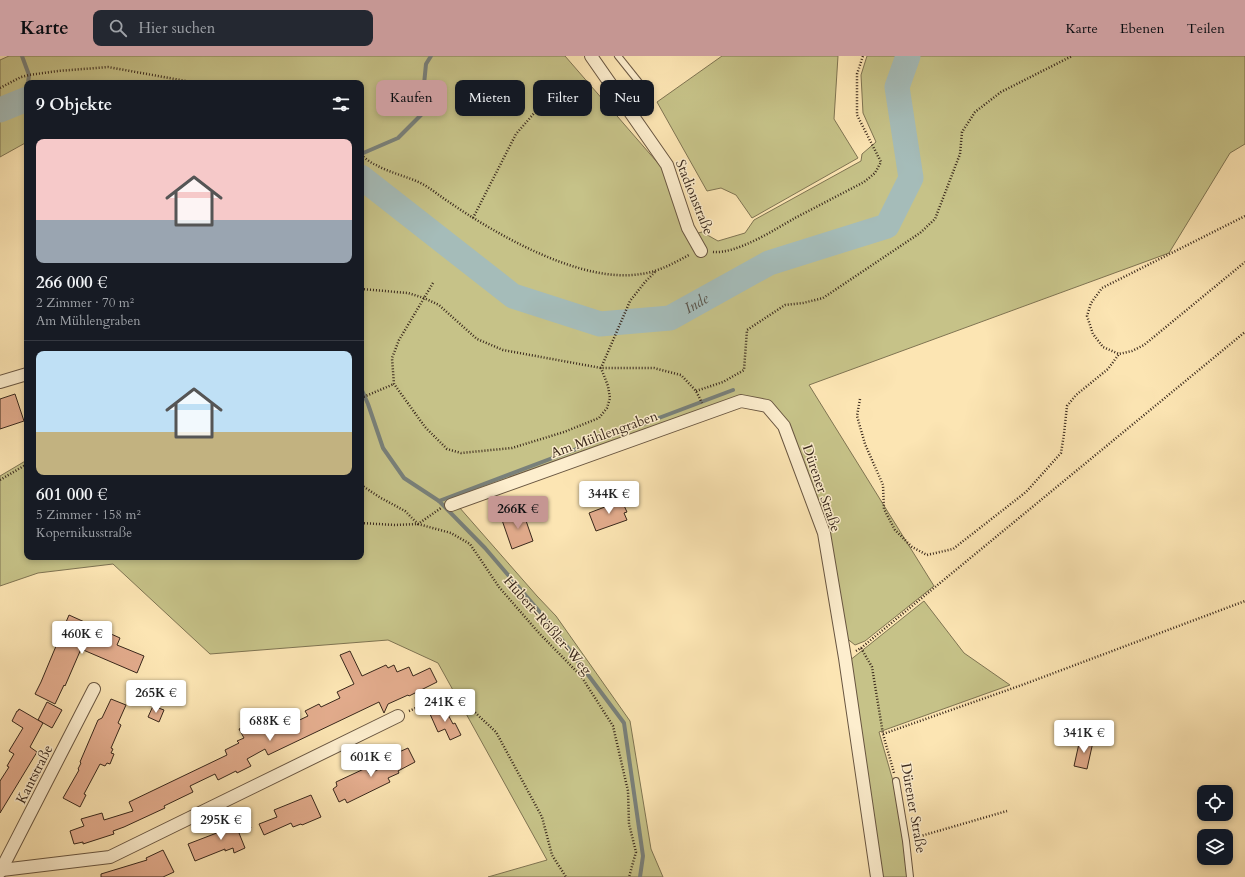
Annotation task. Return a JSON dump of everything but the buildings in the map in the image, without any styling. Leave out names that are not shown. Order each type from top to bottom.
[{"type":"street","name":"Stadionstraße","points":[[592,56],[667,165],[688,228],[701,251]]},
{"type":"street","points":[[0,382],[24,375]]},
{"type":"street","name":"Am Mühlengraben","points":[[445,507],[741,401],[768,406]]},
{"type":"street","name":"Dürener Straße","points":[[768,406],[784,426],[824,533],[845,658],[877,877]]},
{"type":"street","name":"Kantstraße","points":[[1,871],[94,690]]},
{"type":"street","points":[[1,871],[110,857],[398,716]]},
{"type":"lane","points":[[618,56],[637,80]]},
{"type":"lane","name":"Dürener Straße","points":[[896,781],[906,841],[910,877]]},
{"type":"path","points":[[364,157],[375,165],[425,186],[473,218],[519,244],[550,258],[583,269],[608,275],[628,276],[642,274],[658,270],[701,251],[720,252],[737,248],[757,239],[864,182],[875,173],[881,162],[856,114],[857,74],[863,56]]},
{"type":"path","points":[[696,391],[723,382],[744,370],[747,330],[785,305],[803,303],[823,298],[920,233],[935,219],[960,154],[962,132],[975,112],[1001,92],[1072,56]]},
{"type":"path","points":[[0,88],[21,77],[29,75],[108,67],[180,80]]},
{"type":"path","points":[[473,218],[516,134],[533,114]]},
{"type":"path","points":[[1245,216],[1102,288],[1091,303],[1087,316],[1093,334],[1103,347],[1119,354],[1132,351],[1144,345],[1245,262]]},
{"type":"path","points":[[433,283],[399,340],[392,358],[394,384],[425,427],[447,449],[461,453],[512,448],[564,432],[599,418],[607,408],[610,398],[608,386],[601,368],[630,301],[645,282],[658,270]]},
{"type":"path","points":[[364,289],[408,294],[424,298],[439,305],[477,339],[503,350],[601,368],[654,368],[681,375],[699,395]]},
{"type":"path","points":[[845,658],[861,648],[1245,332]]},
{"type":"path","points":[[860,399],[857,416],[865,444],[883,485],[884,509],[895,530],[912,547],[927,555],[953,549],[1026,492],[1061,453],[1067,406],[1076,395],[1108,369],[1119,354]]},
{"type":"path","points":[[364,397],[394,384]]},
{"type":"path","points":[[0,480],[24,466]]},
{"type":"path","points":[[364,487],[405,511],[418,524],[445,507]]},
{"type":"path","name":"Hubert-Rößler-Weg","points":[[364,523],[395,525],[418,524],[451,532],[470,544],[500,587],[538,632],[581,676],[613,726],[628,790],[629,824],[636,852],[629,877]]},
{"type":"path","points":[[883,734],[1022,685],[1245,601]]},
{"type":"path","name":"Dürener Straße","points":[[861,648],[872,667],[883,734],[896,781]]},
{"type":"path","points":[[398,716],[453,692],[496,732],[542,817],[552,855],[566,877]]},
{"type":"path","points":[[906,841],[1007,811]]},
{"type":"shaded area","points":[[9,56],[565,56],[586,80],[533,80],[533,116],[592,116],[592,87],[600,96],[600,116],[617,116],[663,169],[686,236],[702,232],[718,241],[745,233],[754,220],[861,161],[862,154],[876,142],[863,113],[861,75],[867,56],[1245,56],[1245,144],[1230,153],[1169,253],[809,385],[934,586],[865,641],[855,645],[845,637],[828,533],[786,423],[741,398],[459,507],[556,616],[630,721],[651,849],[663,877],[488,877],[547,860],[438,663],[388,640],[210,654],[113,564],[38,573],[0,586],[0,476],[24,462],[24,560],[364,560],[364,80],[24,80],[24,144],[0,157],[0,60]]},
{"type":"shaded area","points":[[722,56],[838,56],[834,119],[858,158],[752,218],[736,195],[721,188],[707,191],[657,102]]},
{"type":"shaded area","points":[[924,601],[964,653],[1010,685],[879,732],[893,781],[903,841],[907,877],[881,877],[849,661]]},
{"type":"waterway","points":[[22,56],[29,75],[28,80]]},
{"type":"waterway","points":[[364,153],[398,138],[421,115],[426,64],[431,56]]},
{"type":"waterway","name":"Inde","points":[[364,179],[513,296],[600,324],[670,318],[769,263],[887,226],[911,178],[897,87],[908,56]]},
{"type":"waterway","name":"Inde","points":[[0,110],[24,100]]},
{"type":"waterway","points":[[364,395],[383,448],[404,478],[439,501],[733,390]]},
{"type":"waterway","points":[[439,501],[485,548],[550,624],[624,723],[643,856],[640,877]]}]
